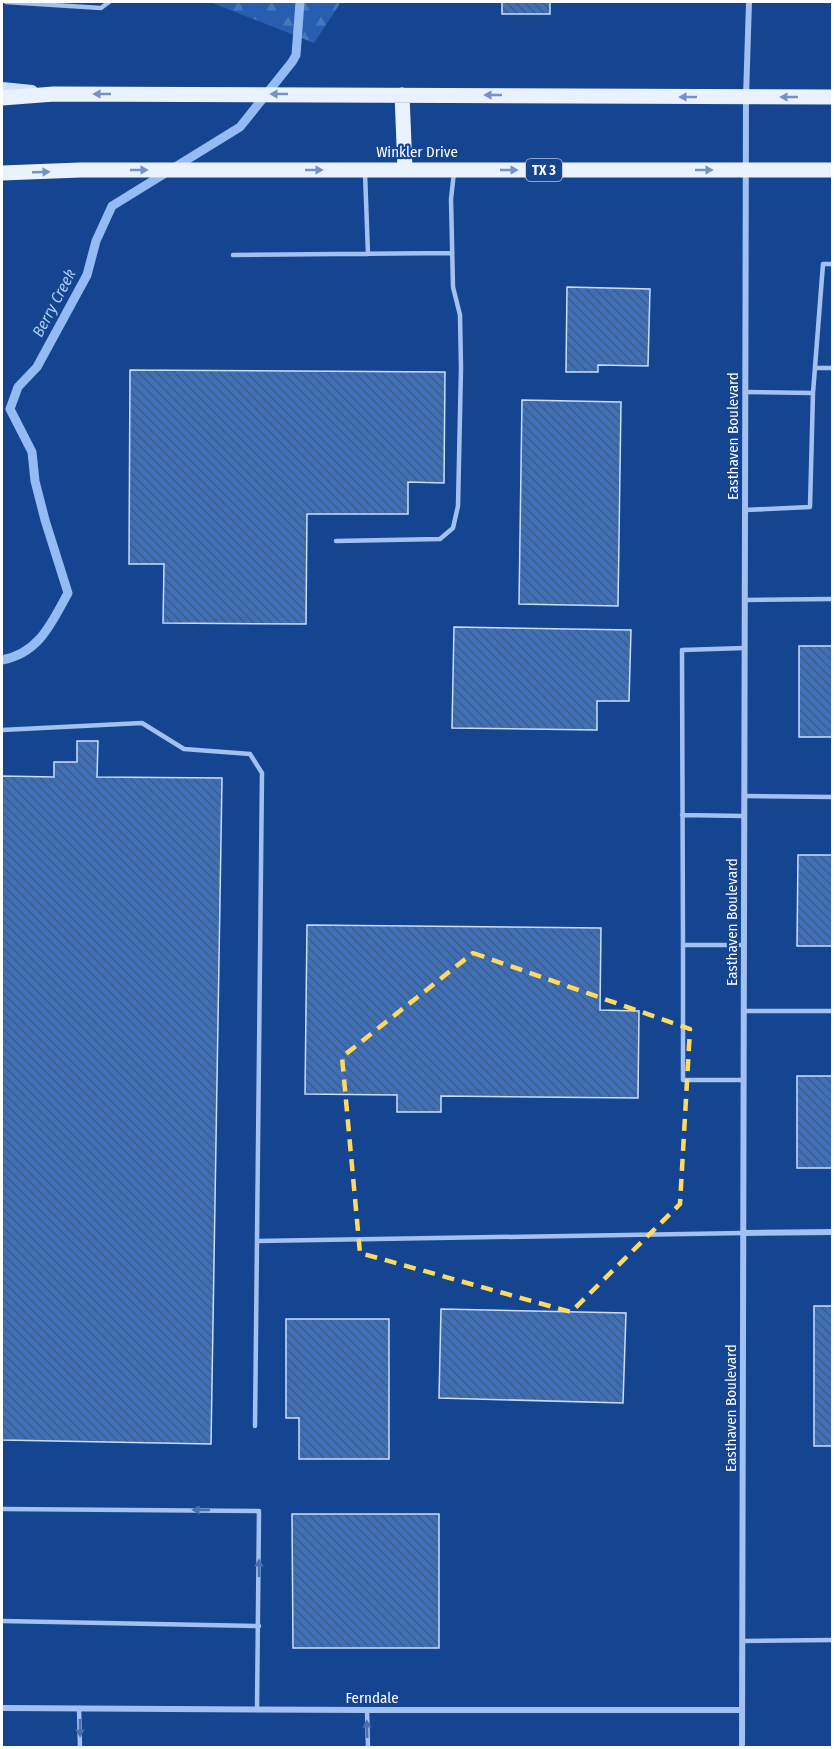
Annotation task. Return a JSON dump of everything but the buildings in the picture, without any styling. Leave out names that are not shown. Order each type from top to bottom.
[{"type":"main road","points":[[2,98],[54,94],[832,97]]},
{"type":"main road","points":[[402,95],[405,170]]},
{"type":"main road","name":"Winkler Drive","points":[[2,173],[80,170],[832,170]]},
{"type":"street","name":"Easthaven Boulevard","points":[[742,1748],[746,97],[750,2]]},
{"type":"street","points":[[2,88],[54,94]]},
{"type":"street","points":[[744,1233],[832,1232]]},
{"type":"street","name":"Ferndale","points":[[2,1708],[742,1710]]},
{"type":"lane","points":[[6,2],[101,8],[109,2]]},
{"type":"lane","points":[[365,170],[368,254]]},
{"type":"lane","points":[[336,541],[440,539],[453,528],[458,506],[461,368],[460,315],[453,287],[451,199],[454,170]]},
{"type":"lane","points":[[233,255],[453,253]]},
{"type":"lane","points":[[745,510],[810,507],[813,393],[823,264],[832,264]]},
{"type":"lane","points":[[815,368],[832,368]]},
{"type":"lane","points":[[745,392],[813,393]]},
{"type":"lane","points":[[745,600],[832,599]]},
{"type":"lane","points":[[744,1080],[683,1080],[682,650],[745,648]]},
{"type":"lane","points":[[2,730],[142,723],[184,749],[250,754],[262,773],[255,1426]]},
{"type":"lane","points":[[745,796],[832,797]]},
{"type":"lane","points":[[682,814],[744,816]]},
{"type":"lane","points":[[683,945],[744,945]]},
{"type":"lane","points":[[744,1011],[832,1011]]},
{"type":"lane","points":[[257,1241],[744,1233]]},
{"type":"lane","points":[[2,1509],[259,1511],[257,1709]]},
{"type":"lane","points":[[2,1621],[259,1626]]},
{"type":"lane","points":[[742,1641],[832,1640]]},
{"type":"lane","points":[[79,1708],[80,1748]]},
{"type":"lane","points":[[367,1710],[368,1748]]},
{"type":"highlighted area","points":[[473,953],[690,1029],[680,1204],[571,1312],[360,1253],[342,1057]]},
{"type":"green space","points":[[210,2],[341,2],[314,43]]},
{"type":"waterway","name":"Berry Creek","points":[[2,660],[26,651],[35,644],[49,626],[68,593],[35,481],[32,452],[10,409],[18,387],[37,367],[87,275],[96,241],[112,206],[240,127],[296,55],[300,2]]}]
